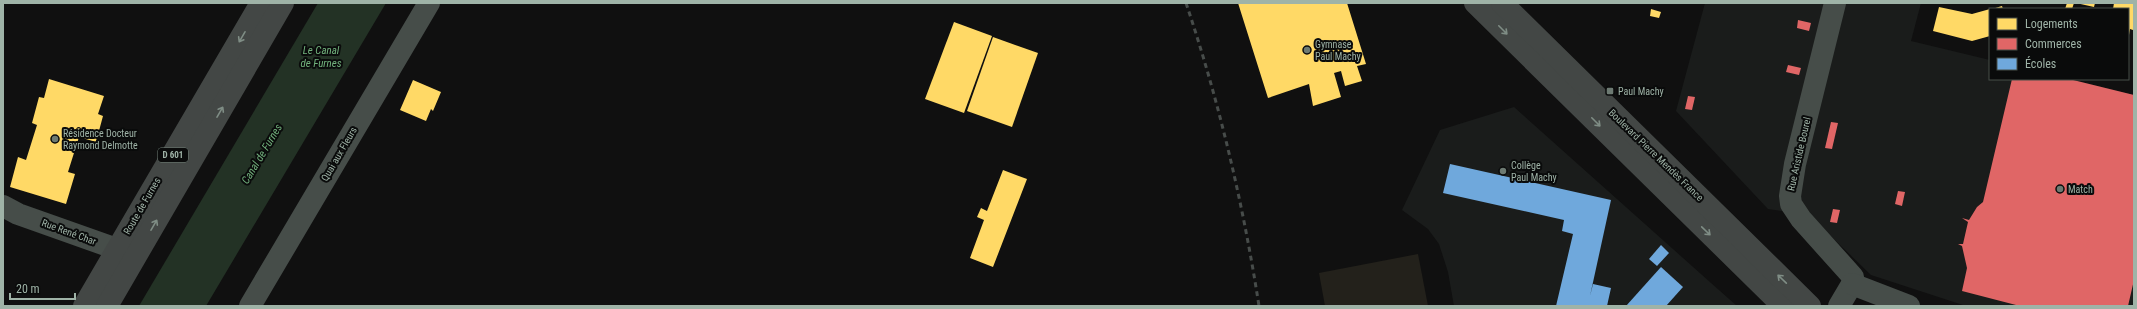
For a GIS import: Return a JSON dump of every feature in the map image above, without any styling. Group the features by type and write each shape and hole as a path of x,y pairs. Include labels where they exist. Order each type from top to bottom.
{"main road":[{"name":"Route de Furnes","path":"107,306 126,254 261,3"},
{"name":"Route de Furnes","path":"84,306 126,254 283,3"},
{"name":"Boulevard Pierre Mendès France","path":"1475,3 1783,306"},
{"name":"Boulevard Pierre Mendès France","path":"1502,3 1810,306"}],"street":[{"name":"Quai aux Fleurs","path":"250,306 428,3"},
{"name":"Rue Aristide Bourel","path":"1835,3 1795,164 1790,196 1791,204 1801,219 1852,275 1852,284"},
{"name":"Rue René Char","path":"3,206 18,214 126,254"},
{"path":"1839,306 1852,284 1909,306"}],"shaded area":[{"path":"1705,3 1921,3 1911,41 1989,60 1989,80 2073,80 2134,95 2134,306 1966,306 1871,275 1809,215 1768,209 1676,111"},
{"name":"Collège Paul Machy","path":"1514,107 1737,306 1454,306 1448,272 1439,244 1428,229 1402,210 1440,130"},
{"path":"1418,254 1428,306 1325,306 1319,273"}],"water":[{"name":"Le Canal de Furnes","path":"318,3 386,3 206,306 139,306"}],"building: Logements":[{"name":"Gymnase Paul Machy","path":"1238,3 1347,3 1366,64 1357,66 1362,81 1345,86 1341,71 1334,73 1341,97 1313,106 1309,84 1268,98"},
{"path":"2067,3 2074,3 2072,8 2065,8"},
{"path":"2076,3 2095,3 2094,7"},
{"path":"2114,3 2134,3 2134,28 2133,30 2130,29 2129,35 2129,8 2113,8"},
{"path":"1939,7 1972,14 1989,9 1989,36 1972,41 1933,31"},
{"path":"1651,9 1661,12 1659,18 1650,16"},
{"path":"954,22 992,36 964,113 925,99"},
{"path":"993,37 1038,53 1012,127 967,111"},
{"name":"Résidence Docteur Raymond Delmotte","path":"49,79 104,96 98,114 103,116 96,142 79,137 68,172 75,174 66,204 10,187 18,157 26,160 37,125 32,123 39,97 44,98"},
{"path":"413,80 441,92 433,111 431,109 426,121 400,110"},
{"path":"1003,170 1027,179 993,267 970,258 984,220 977,217 981,208 987,211"}],"building: Commerces":[{"path":"1798,20 1811,23 1809,31 1797,28"},
{"path":"1788,65 1801,68 1799,75 1786,72"},
{"name":"Match","path":"2012,80 2073,80 2134,95 2134,280 2128,306 2016,305 1962,291 1967,268 1962,246 1958,244 1963,244 1968,222 1962,218 1969,220 1977,207 1983,202"},
{"path":"1688,96 1695,97 1692,110 1685,109"},
{"path":"1831,122 1838,123 1832,149 1825,148"},
{"path":"1898,191 1905,192 1902,206 1895,204"},
{"path":"1833,209 1840,210 1837,223 1830,222"}],"building: Écoles":[{"path":"1450,164 1611,200 1590,296 1593,284 1611,288 1607,306 1556,306 1573,234 1562,231 1564,220 1443,193"},
{"path":"1661,245 1669,253 1657,266 1649,259"},
{"path":"1661,267 1683,287 1666,306 1626,306"}],"railway":[{"path":"1186,3 1209,77 1229,153 1253,267 1259,306"}],"place":[{"name":"Gymnase Paul Machy","path":"1307,50"},
{"name":"Paul Machy","path":"1610,91"},
{"name":"Résidence Docteur Raymond Delmotte","path":"55,139"},
{"name":"Collège Paul Machy","path":"1503,171"},
{"name":"Match","path":"2060,189"}],"water label":[{"name":"Canal de Furnes","path":"262,154"}]}
